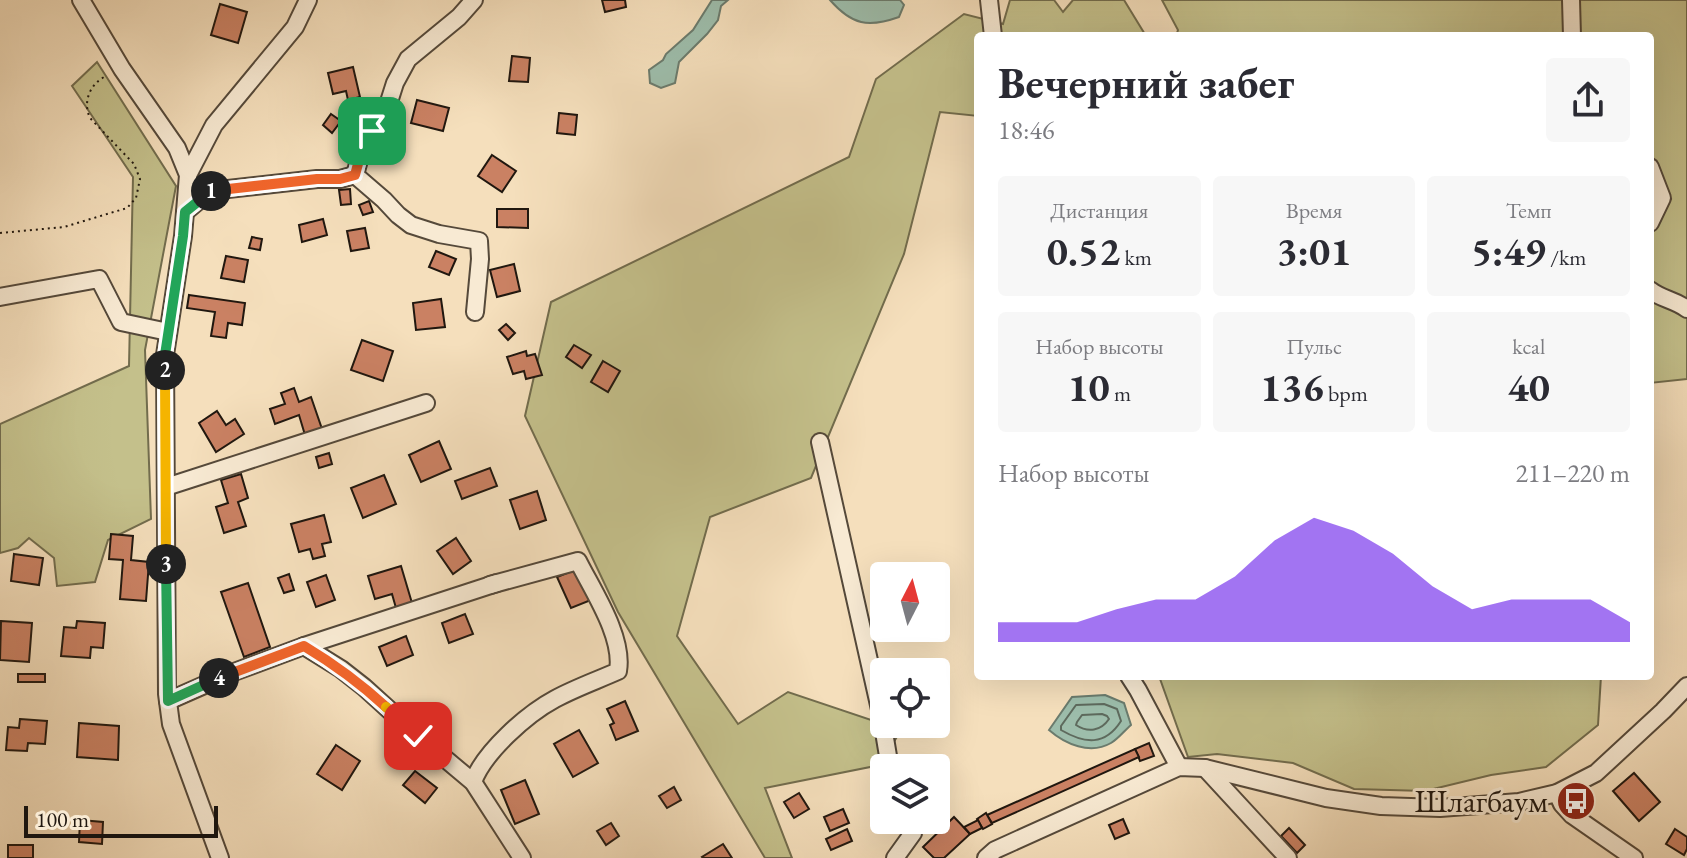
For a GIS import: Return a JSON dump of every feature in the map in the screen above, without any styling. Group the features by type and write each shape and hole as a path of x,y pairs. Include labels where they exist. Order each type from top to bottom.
{"street":[{"path":"81,0 122,69 177,148 188,175 210,191"},
{"path":"220,858 171,724 168,701 165,355 183,236 188,175 214,125 295,27 308,0"},
{"path":"355,175 362,149 388,105 408,59 459,17 474,0"},
{"path":"989,0 993,32"},
{"path":"1571,0 1572,32"},
{"path":"185,212 210,191 355,175"},
{"path":"355,175 411,225 479,241 475,312"},
{"path":"1654,177 1662,198 1654,215"},
{"path":"0,297 99,279 121,322 168,332"},
{"path":"1654,293 1678,302 1687,309"},
{"path":"166,487 426,403"},
{"path":"820,442 888,754"},
{"path":"168,701 304,646 493,584 578,561 612,629 620,660 618,671 555,699 529,717 478,768 473,782"},
{"path":"304,646 364,687 473,782 522,858"},
{"path":"1131,680 1179,767"},
{"path":"986,858 995,850 1179,767 1205,768 1326,798 1381,806 1440,808 1519,802 1557,793 1596,773 1687,686"},
{"path":"1205,768 1288,858"},
{"path":"1557,793 1572,815 1634,858"},
{"path":"895,858 912,834"}],"path":[{"path":"0,233 64,227 127,208 136,198 140,179 134,164 86,110 95,81 122,69"}],"shaded area":[{"path":"1010,0 1054,0 1063,12 1073,0 1124,0 1144,32 974,32 974,116 940,112 904,254 811,478 710,517 677,636 738,724 788,692 870,720 870,738 896,738 887,754 870,754 870,767 765,788 792,858 765,858 618,612 525,416 551,302 849,157 876,79 964,14 1003,24"},
{"path":"1162,0 1687,0 1687,379 1654,383 1654,32 1178,30"},
{"path":"97,62 176,186 145,350 151,519 108,540 95,582 57,586 54,558 29,538 18,548 0,553 0,424 129,366 133,177 72,86"},
{"path":"1160,680 1601,680 1598,725 1546,767 1491,775 1425,791 1354,789 1293,763 1217,754 1188,757"}],"water":[{"path":"712,0 728,0 721,6 718,20 707,34 679,62 675,83 661,88 650,83 649,70 693,30"},
{"path":"830,0 900,0 904,5 899,17 869,23 846,15"},
{"path":"1105,695 1124,703 1131,725 1111,743 1086,748 1062,740 1049,730 1072,697"}],"building":[{"path":"602,0 625,0 626,7 605,12"},
{"path":"220,4 247,12 238,43 211,35"},
{"path":"512,56 530,58 528,82 509,81"},
{"path":"353,67 360,97 348,100 346,91 333,94 328,73"},
{"path":"417,100 449,108 443,131 411,123"},
{"path":"559,113 577,115 575,135 557,133"},
{"path":"331,114 341,121 332,133 323,125"},
{"path":"492,155 516,171 502,192 478,176"},
{"path":"350,189 351,204 341,205 339,190"},
{"path":"369,201 373,212 363,215 359,205"},
{"path":"497,209 528,209 528,228 497,227"},
{"path":"323,219 327,235 302,242 299,225"},
{"path":"365,228 369,248 351,251 347,231"},
{"path":"252,237 262,239 260,250 249,248"},
{"path":"436,251 456,259 449,275 429,267"},
{"path":"226,256 248,260 244,282 221,278"},
{"path":"514,264 520,291 497,297 490,270"},
{"path":"189,295 245,303 242,325 228,323 226,338 211,336 215,312 187,308"},
{"path":"441,299 445,327 416,330 413,303"},
{"path":"506,324 515,333 508,340 499,330"},
{"path":"362,340 393,351 383,381 351,370"},
{"path":"574,345 591,355 582,368 566,357"},
{"path":"526,351 527,356 535,354 542,375 526,379 524,371 513,374 507,357"},
{"path":"603,361 620,371 608,392 591,382"},
{"path":"294,388 299,402 311,397 322,429 305,435 299,415 275,424 270,409 285,404 281,393"},
{"path":"217,411 226,425 235,419 244,434 216,452 199,423"},
{"path":"439,441 451,469 421,482 409,455"},
{"path":"329,453 332,464 319,468 316,457"},
{"path":"490,468 497,486 462,499 455,481"},
{"path":"241,474 248,498 238,502 246,526 224,533 216,507 228,503 221,480"},
{"path":"384,475 396,504 363,518 351,488"},
{"path":"537,491 546,520 520,529 510,500"},
{"path":"324,515 331,542 322,544 325,556 313,559 310,549 299,552 291,524"},
{"path":"111,534 133,536 131,560 149,562 146,601 120,599 123,560 109,559"},
{"path":"456,538 471,561 453,574 437,551"},
{"path":"14,554 43,558 39,585 11,581"},
{"path":"401,566 412,603 396,608 392,594 375,599 368,576"},
{"path":"577,569 591,600 571,608 557,577"},
{"path":"289,574 294,590 284,593 278,578"},
{"path":"326,575 335,600 316,607 307,582"},
{"path":"248,583 270,647 244,657 221,592"},
{"path":"465,614 473,634 449,643 442,623"},
{"path":"1,621 32,623 29,662 0,660"},
{"path":"77,621 105,623 103,648 91,647 90,658 61,656 64,627 76,628"},
{"path":"406,636 413,655 387,666 379,647"},
{"path":"18,674 45,674 45,682 18,682"},
{"path":"625,701 638,731 616,740 610,725 614,723 607,709"},
{"path":"20,719 47,721 45,744 28,743 27,751 6,750 8,727 19,728"},
{"path":"79,723 119,726 118,760 77,757"},
{"path":"579,730 598,763 573,777 554,744"},
{"path":"1149,743 1154,756 1140,761 1135,749"},
{"path":"336,745 360,761 342,790 317,774"},
{"path":"1135,749 1139,757 992,823 987,815"},
{"path":"415,771 437,788 425,803 403,785"},
{"path":"1634,773 1660,802 1639,821 1613,791"},
{"path":"525,780 539,814 515,824 501,790"},
{"path":"674,787 681,800 667,808 659,796"},
{"path":"799,793 809,809 794,818 784,802"},
{"path":"843,809 849,823 830,831 824,817"},
{"path":"986,813 992,824 983,829 977,819"},
{"path":"954,817 970,834 944,858 934,858 923,847 936,834 950,834 950,821"},
{"path":"1123,819 1129,833 1115,839 1109,825"},
{"path":"80,820 103,822 102,844 79,842"},
{"path":"978,820 982,828 970,834 964,827"},
{"path":"611,823 619,836 606,845 597,831"},
{"path":"1289,828 1305,845 1297,853 1281,836"},
{"path":"847,829 852,841 831,850 826,839"},
{"path":"1675,829 1687,837 1684,855 1666,844"},
{"path":"723,844 732,858 702,857"},
{"path":"8,845 33,845 33,858 8,858"}],"place":[{"name":"Шлагбаум","path":"1576,801"}],"route":[{"path":"372,131 362,149 355,175 210,191 185,212 165,355 167,694 168,701 304,646 364,687 418,736"}]}
